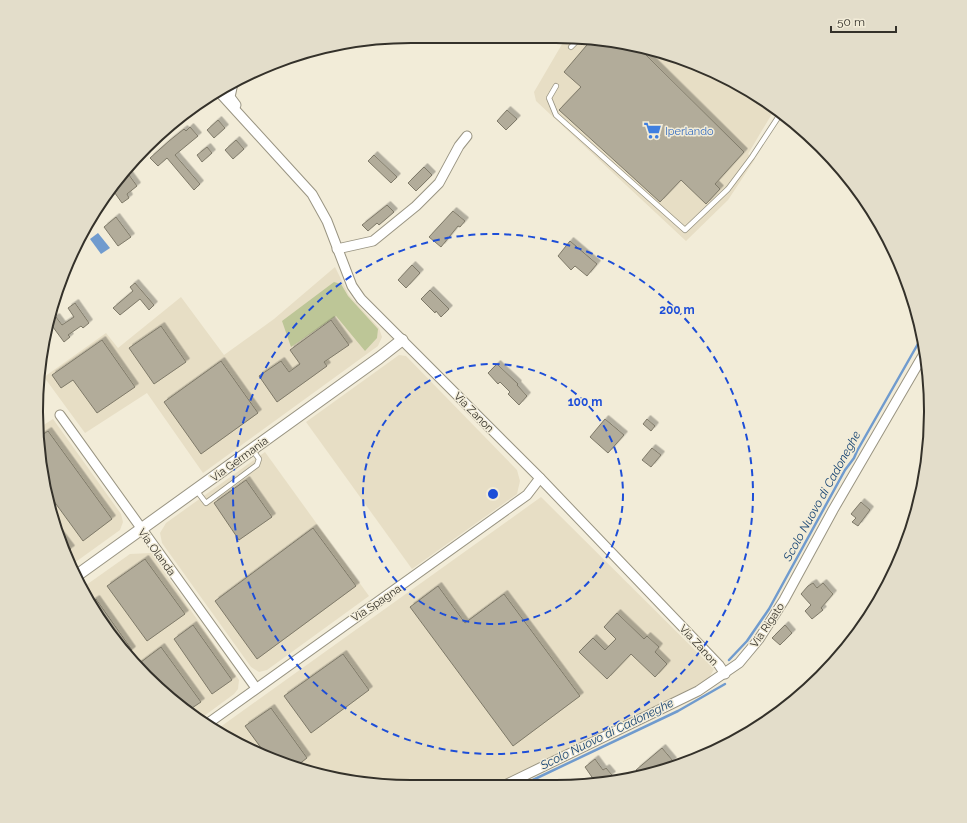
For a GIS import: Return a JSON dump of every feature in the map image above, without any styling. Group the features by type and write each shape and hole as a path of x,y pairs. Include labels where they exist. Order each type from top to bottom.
{"street":[{"name":"Via Zanon","path":"232,90 230,97 254,131"},
{"name":"Via Zanon","path":"222,95 312,194 327,220 352,286 361,299 540,478 719,665 725,674"},
{"path":"337,249 373,241 416,206 438,183 459,146 467,136"},
{"name":"Via Germania","path":"80,573 142,530 402,340"},
{"name":"Via Rigato","path":"515,780 698,690 725,674 739,663 780,607 845,490 920,360"},
{"name":"Via Olanda","path":"60,415 256,688"},
{"name":"Via Spagna","path":"211,721 527,495 540,478"}],"lane":[{"path":"571,47 574,44"},
{"path":"556,86 549,98 556,115 685,230 728,189 752,157 777,117"},
{"path":"196,490 206,503 257,465 259,459 252,449"}],"shaded area":[{"name":"Iperlando","path":"563,43 604,46 651,56 697,71 740,92 772,113 748,154 755,159 728,200 686,241 536,101 534,92"},
{"path":"335,267 349,295 379,328 382,337 378,346 203,473 147,393 85,433 45,378 45,376 106,333 118,348 181,297 224,355 274,319"},
{"path":"399,355 406,356 517,470 520,481 517,494 412,569 306,422"},
{"path":"53,419 121,514 123,522 120,530 75,562 63,530 50,483 46,460 44,425"},
{"path":"265,452 369,596 267,670 259,672 251,667 162,543 160,533 166,523"},
{"path":"541,497 714,669 708,680 506,780 387,779 340,773 270,752 220,727"},
{"path":"151,553 239,680 238,689 234,694 204,716 169,689 134,654 105,616 86,585 130,554"}],"green space":[{"path":"334,282 341,284 348,296 378,329 377,338 365,351 336,316 291,347 282,321"}],"water":[{"path":"98,233 110,248 101,254 90,239"}],"building":[{"name":"Iperlando","path":"587,45 604,46 646,55 744,152 715,184 720,189 706,204 681,180 660,202 559,110 581,87 564,72"},
{"path":"507,110 517,119 506,130 497,121"},
{"path":"218,120 225,128 214,138 207,130"},
{"path":"190,127 198,136 175,155 200,184 194,190 167,158 158,166 150,158 184,129 186,131"},
{"path":"236,140 244,149 233,159 225,150"},
{"path":"207,147 212,153 202,162 197,155"},
{"path":"374,155 397,177 391,183 368,161"},
{"path":"424,167 432,175 416,191 408,183"},
{"path":"129,175 137,186 127,194 129,198 122,203 115,193"},
{"path":"387,205 394,212 379,225 377,223 368,231 362,225"},
{"path":"453,211 465,221 460,227 458,226 441,247 429,237"},
{"path":"116,217 131,237 118,246 104,227"},
{"path":"570,241 597,264 587,276 575,266 571,270 558,256"},
{"path":"412,265 420,273 406,288 398,280"},
{"path":"135,283 154,305 149,310 140,299 120,315 113,308 133,291 130,287"},
{"path":"430,290 449,309 441,317 421,299"},
{"path":"75,303 89,323 83,328 81,326 68,335 70,337 64,342 53,327 56,317 62,325 74,317 68,308"},
{"path":"331,320 349,345 324,362 327,366 277,402 259,376 281,361 289,372 300,364 290,350"},
{"path":"161,326 186,362 154,384 129,348"},
{"path":"102,340 135,387 97,413 73,380 61,388 52,375"},
{"path":"221,361 258,413 201,454 164,402"},
{"path":"497,364 518,384 517,385 527,396 519,405 508,394 510,392 500,382 498,384 488,373"},
{"path":"605,419 624,435 608,453 590,437"},
{"path":"647,419 655,426 651,431 643,424"},
{"path":"48,431 112,519 83,541 55,502 46,460 44,434"},
{"path":"652,448 661,455 651,467 642,460"},
{"path":"246,480 272,517 239,540 214,503"},
{"path":"861,502 870,510 858,526 852,522 856,518 851,514"},
{"path":"313,528 356,586 257,659 215,601"},
{"path":"145,559 185,614 147,641 107,586"},
{"path":"813,583 817,588 823,583 833,594 821,608 823,610 812,619 805,611 811,605 801,594"},
{"path":"438,586 465,623 504,594 580,696 513,746 410,607"},
{"path":"96,599 131,651 119,636 95,600"},
{"path":"617,613 644,639 647,636 659,647 655,652 667,664 655,677 631,654 607,679 579,652 593,638 605,650 616,639 604,627"},
{"path":"193,625 232,680 212,694 174,639"},
{"path":"785,625 792,633 780,645 772,638"},
{"path":"161,647 201,702 192,708 169,689 141,662"},
{"path":"343,654 369,690 311,733 284,696"},
{"path":"271,708 307,758 301,762 261,748 245,726"},
{"path":"662,748 673,760 651,767 636,770"},
{"path":"595,759 603,770 606,768 612,775 593,778 585,767"}],"waterway":[{"name":"Scolo Nuovo di Cadoneghe","path":"729,660 747,641 769,609 845,470 854,458 918,344"},
{"name":"Scolo Nuovo di Cadoneghe","path":"533,780 678,711 725,684"}],"place":[{"name":"Iperlando","path":"652,131"}]}
